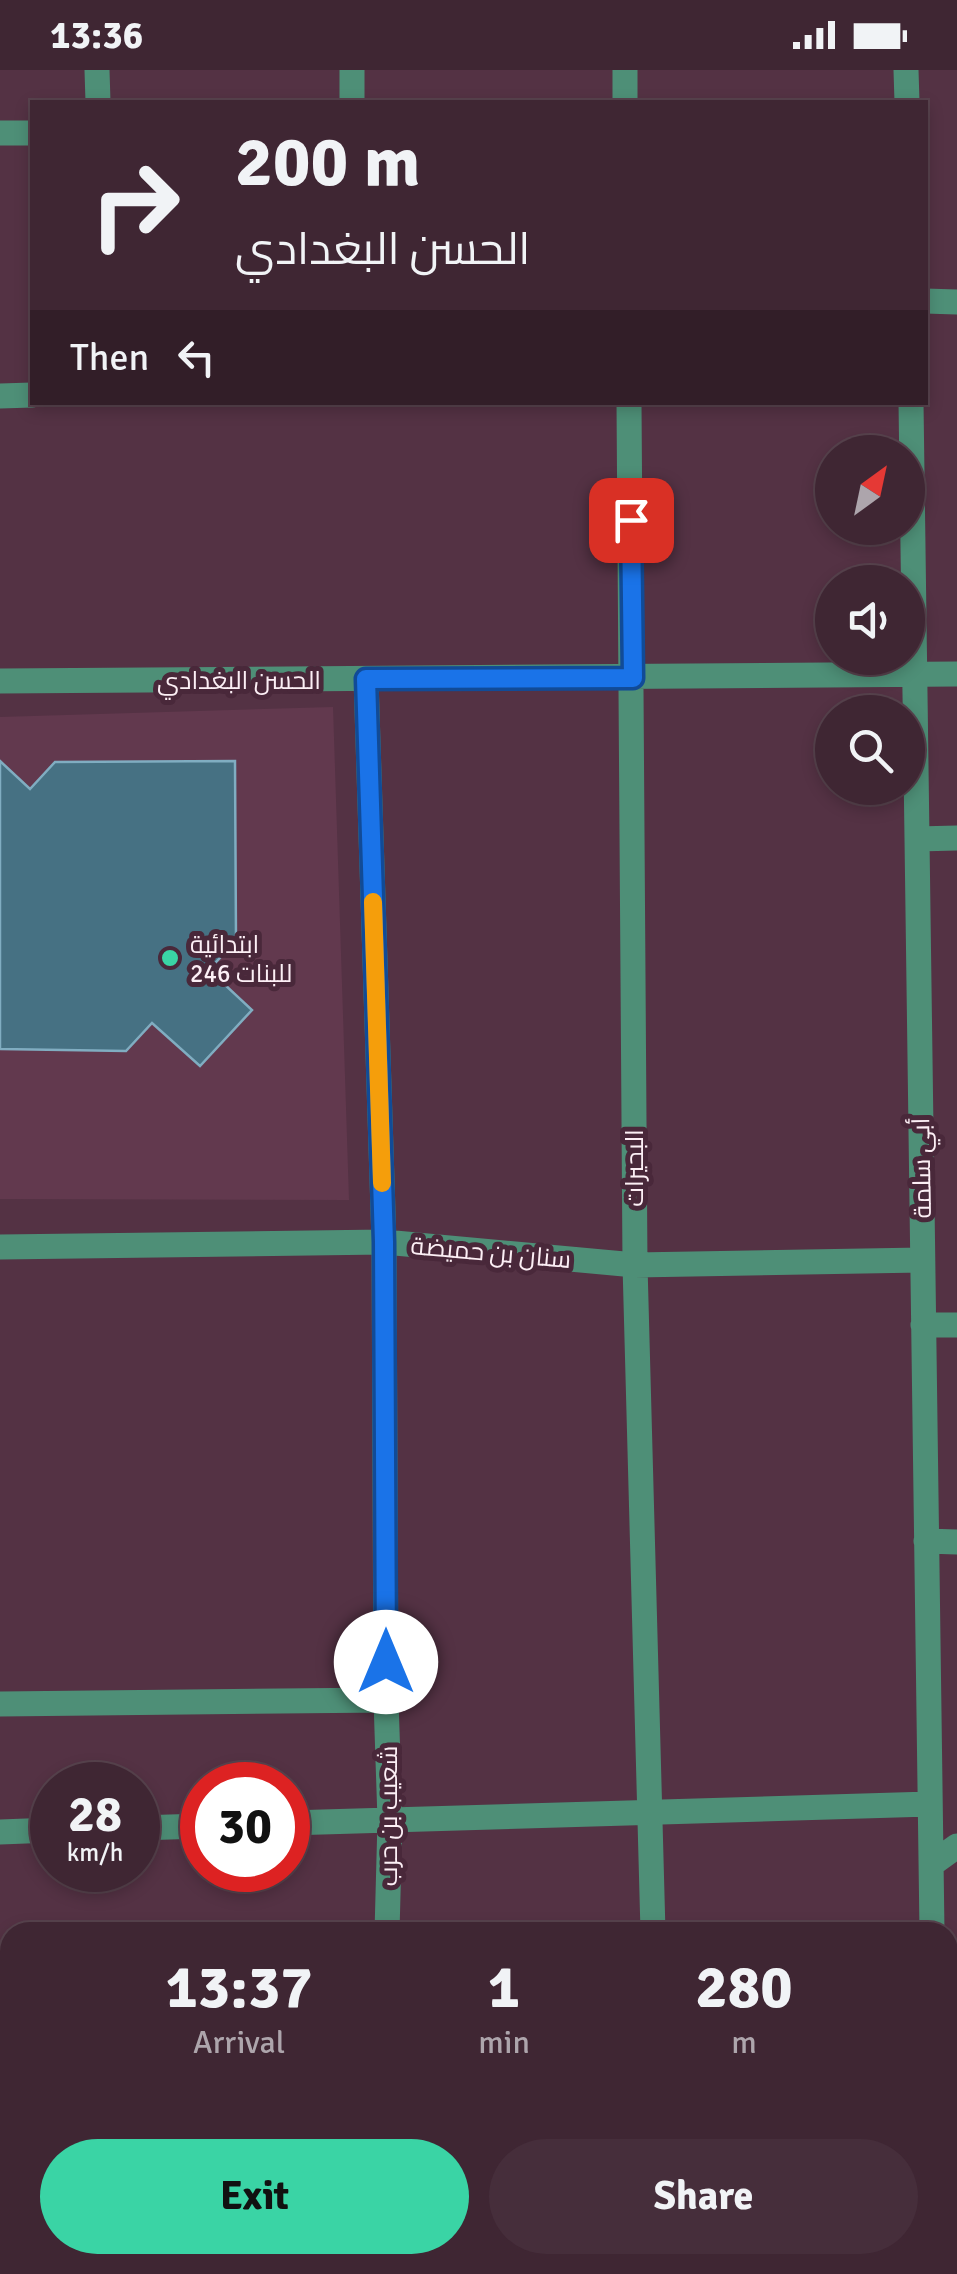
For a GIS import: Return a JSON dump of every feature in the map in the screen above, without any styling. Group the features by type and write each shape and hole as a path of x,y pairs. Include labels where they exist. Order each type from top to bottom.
{"street":[{"path":"97,70 98,100"},
{"path":"352,70 352,100"},
{"path":"624,70 625,100"},
{"path":"906,70 907,100"},
{"path":"0,133 30,133"},
{"path":"928,301 957,302"},
{"path":"0,396 30,396"},
{"name":"البحيرات","path":"629,405 635,1265 653,1922"},
{"name":"أبي سلمة","path":"911,405 930,1804 944,1864 934,1922"},
{"name":"الحسن البغدادي","path":"0,681 957,674"},
{"name":"شعيب بن حرب","path":"366,679 384,1242 390,1820 387,1922"},
{"path":"917,839 957,838"},
{"name":"سنان بن حميضة","path":"0,1247 384,1242 635,1265 922,1260"},
{"path":"923,1325 957,1325"},
{"path":"926,1541 957,1542"},
{"path":"0,1704 386,1700"},
{"path":"310,1822 930,1804"},
{"path":"0,1832 30,1831"},
{"path":"944,1864 957,1846"}],"shaded area":[{"name":"ابتدائية 246 للبنات","path":"333,707 349,1200 0,1199 0,717"}],"building":[{"path":"0,761 30,789 55,762 235,761 236,940 209,970 252,1010 200,1066 152,1023 126,1051 0,1049"}],"slow traffic":[{"path":"373,902 382,1183"}],"place":[{"name":"ابتدائية 246 للبنات","path":"170,958"}],"route":[{"path":"386,1662 384,1242 366,679 633,678 631,520"}]}
